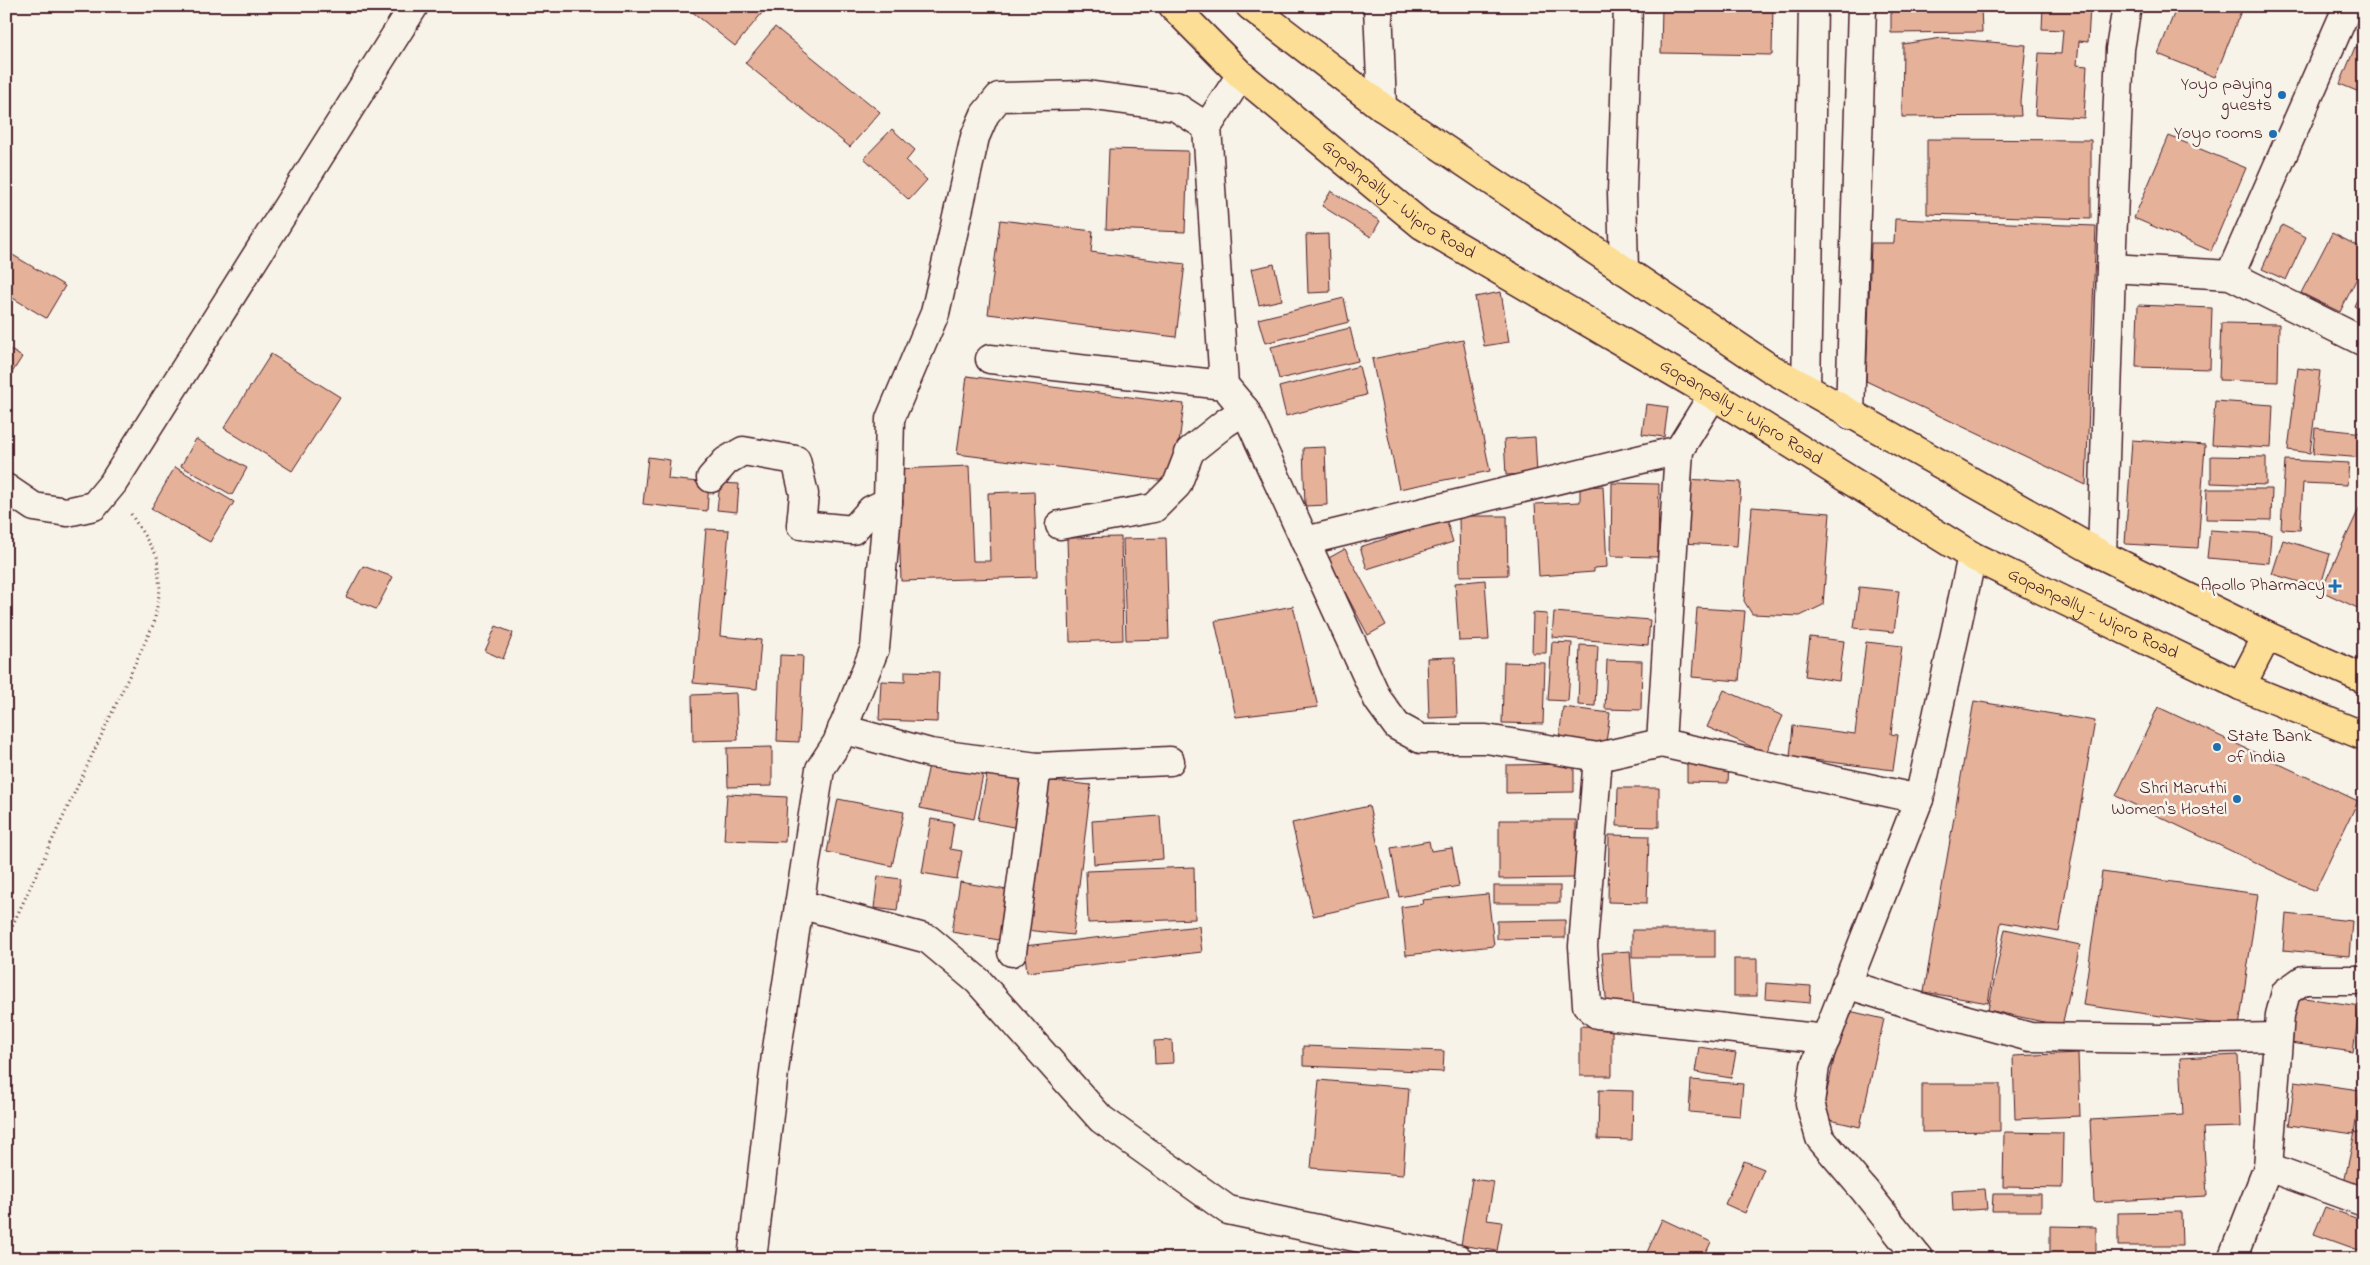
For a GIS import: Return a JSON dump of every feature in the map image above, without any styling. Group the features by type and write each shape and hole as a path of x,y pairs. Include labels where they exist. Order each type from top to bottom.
{"main road":[{"name":"Gopanpally - Wipro Road","path":"1173,6 1241,75 1422,225 1713,395 1972,556 2240,686 2364,736"},
{"path":"1250,6 1382,108 1770,368 1850,415 2102,555 2267,636 2364,679"},
{"path":"2240,686 2267,636"}],"street":[{"path":"6,488 34,507 67,512 94,506 112,483 414,6"},
{"path":"1378,6 1382,108"},
{"path":"1624,270 1622,192 1628,6"},
{"path":"1806,389 1813,6"},
{"path":"1850,415 1862,6"},
{"path":"2102,555 2110,268 2120,50 2127,6"},
{"path":"2230,274 2348,6"},
{"path":"1241,75 1207,127 1224,385 1245,410 1378,700 1397,726 1421,739 1486,739 1598,758 1661,742 1919,799"},
{"path":"752,1259 776,1055 820,770 837,743 875,648 888,502 890,418 935,313 975,137 985,114 1000,96 1088,95 1176,107 1207,127"},
{"path":"2110,268 2230,274 2364,342"},
{"path":"990,358 1224,385"},
{"path":"1661,742 1679,450 1713,395"},
{"path":"1060,525 1154,508 1177,485 1190,450 1245,410"},
{"path":"1305,541 1679,450"},
{"path":"712,478 726,461 743,451 796,460 804,494 800,525 853,530 870,510 888,502"},
{"path":"1919,1259 1820,1138 1810,1103 1816,1066 1846,984 1919,799 1972,556"},
{"path":"842,729 930,753 1038,767 1170,761"},
{"path":"1598,758 1583,946 1587,1005 1598,1014 1826,1039"},
{"path":"1012,952 1038,767"},
{"path":"799,904 928,939 978,981 1101,1119 1228,1210 1458,1259"},
{"path":"2232,1259 2268,1167 2280,1015 2286,992 2303,980 2364,980"},
{"path":"1846,984 1920,1007 2030,1037 2163,1039 2278,1037"},
{"path":"2268,1167 2364,1202"}],"path":[{"path":"6,939 154,623 160,590 157,556 112,483"}],"building":[{"path":"685,6 754,6 762,13 735,46"},
{"path":"1662,6 1773,6 1772,55 1661,53"},
{"path":"1891,6 1981,6 1982,32 1891,33"},
{"path":"2043,6 2090,6 2088,42 2079,41 2077,65 2087,66 2084,118 2035,115 2039,53 2061,54 2063,30 2042,29"},
{"path":"2177,6 2243,6 2215,77 2158,54"},
{"path":"775,27 880,112 850,147 745,63"},
{"path":"1942,38 2026,45 2020,101 2021,116 1902,117 1903,44"},
{"path":"2355,47 2364,50 2364,94 2340,84"},
{"path":"892,129 915,150 906,161 927,180 909,200 864,158"},
{"path":"2169,136 2246,168 2211,251 2134,218"},
{"path":"1927,139 2091,140 2091,219 1927,214"},
{"path":"1109,149 1188,151 1185,232 1106,229"},
{"path":"1331,191 1380,221 1371,237 1322,206"},
{"path":"1895,219 2096,226 2086,485 1866,381 1871,243 1894,243"},
{"path":"1000,220 1093,231 1091,252 1185,264 1176,337 988,314"},
{"path":"2282,225 2306,237 2286,280 2262,269"},
{"path":"2332,233 2364,249 2364,264 2340,312 2301,293"},
{"path":"1328,234 1330,292 1308,293 1306,235"},
{"path":"6,251 65,286 46,318 6,294"},
{"path":"1274,264 1282,300 1259,305 1251,269"},
{"path":"2364,286 2364,311 2354,306"},
{"path":"1501,292 1509,342 1484,346 1475,297"},
{"path":"1344,298 1349,322 1265,343 1258,319"},
{"path":"2138,305 2212,308 2210,369 2136,367"},
{"path":"2221,323 2279,324 2278,382 2219,380"},
{"path":"1350,328 1358,361 1279,379 1271,347"},
{"path":"1463,340 1490,471 1399,489 1372,359"},
{"path":"6,347 22,357 6,382"},
{"path":"271,354 340,397 292,471 224,428"},
{"path":"1359,366 1366,395 1286,416 1279,387"},
{"path":"2298,368 2320,371 2310,453 2288,450"},
{"path":"967,376 1184,404 1174,482 957,454"},
{"path":"2215,401 2273,405 2271,448 2212,445"},
{"path":"1646,404 1668,407 1664,437 1642,434"},
{"path":"2315,428 2364,433 2364,458 2313,454"},
{"path":"1535,437 1537,474 1506,475 1504,439"},
{"path":"196,439 247,468 232,495 181,466"},
{"path":"2132,440 2205,445 2198,548 2125,544"},
{"path":"1325,447 1327,505 1305,506 1303,448"},
{"path":"2211,456 2266,457 2266,485 2211,483"},
{"path":"648,457 670,460 668,479 709,483 707,511 643,504"},
{"path":"2285,460 2349,463 2347,485 2303,483 2300,530 2281,529"},
{"path":"969,466 973,561 990,561 988,493 1034,491 1037,577 901,581 897,469"},
{"path":"175,467 234,502 210,542 151,509"},
{"path":"1684,479 1741,482 1737,546 1681,543"},
{"path":"720,483 739,484 737,512 717,510"},
{"path":"1612,483 1659,484 1658,557 1611,556"},
{"path":"1603,486 1607,567 1594,568 1594,572 1539,576 1535,504 1580,502 1580,487"},
{"path":"2207,489 2272,489 2271,520 2206,519"},
{"path":"2364,498 2364,611 2321,591"},
{"path":"1752,507 1830,513 1823,605 1800,616 1752,614 1744,601"},
{"path":"1459,516 1507,516 1508,575 1460,576"},
{"path":"1446,519 1453,542 1367,569 1360,547"},
{"path":"706,529 729,530 720,636 761,640 757,689 693,683"},
{"path":"2210,530 2271,534 2269,563 2207,558"},
{"path":"1121,537 1123,640 1070,642 1067,538"},
{"path":"1166,538 1169,639 1126,640 1123,539"},
{"path":"2283,540 2330,554 2320,588 2272,574"},
{"path":"1345,549 1386,625 1368,635 1327,559"},
{"path":"363,566 393,577 376,609 346,597"},
{"path":"1485,580 1489,640 1459,641 1455,583"},
{"path":"1859,587 1899,591 1894,632 1854,628"},
{"path":"1293,606 1318,707 1236,717 1215,621"},
{"path":"1697,608 1745,611 1739,681 1692,677"},
{"path":"1554,612 1650,620 1648,645 1552,637"},
{"path":"1533,613 1547,614 1546,653 1532,653"},
{"path":"496,626 513,633 503,659 485,651"},
{"path":"1810,637 1844,641 1839,681 1805,676"},
{"path":"1552,642 1572,643 1568,701 1548,700"},
{"path":"1866,642 1902,646 1891,734 1898,735 1893,770 1790,757 1793,726 1855,734"},
{"path":"1580,645 1598,646 1595,706 1578,705"},
{"path":"780,655 803,656 799,742 777,741"},
{"path":"1455,657 1457,717 1429,718 1427,658"},
{"path":"1607,660 1642,661 1641,710 1605,709"},
{"path":"1504,662 1545,663 1543,724 1502,723"},
{"path":"905,671 939,672 937,722 879,720 881,681 905,682"},
{"path":"1724,690 1783,716 1766,753 1707,727"},
{"path":"736,693 738,740 693,741 692,695"},
{"path":"1974,701 2095,721 2059,932 2001,922 1988,1003 1924,992"},
{"path":"1563,707 1610,713 1606,743 1559,738"},
{"name":"Shri Maruthi Women's Hostel","path":"2158,707 2358,801 2315,891 2116,796"},
{"path":"772,747 772,786 728,787 727,748"},
{"path":"930,760 984,770 974,819 920,808"},
{"path":"1687,761 1696,761 1695,766 1713,766 1729,762 1728,783 1687,782"},
{"path":"1574,764 1574,792 1506,793 1506,765"},
{"path":"988,770 1033,778 1023,829 978,820"},
{"path":"1043,780 1091,785 1073,935 1025,930"},
{"path":"1618,788 1659,788 1659,827 1617,826"},
{"path":"727,794 787,797 785,842 724,840"},
{"path":"838,799 904,812 892,866 827,852"},
{"path":"1369,806 1390,899 1313,916 1292,823"},
{"path":"1160,816 1163,859 1094,864 1092,821"},
{"path":"931,819 954,823 950,849 962,851 957,879 922,873"},
{"path":"1499,820 1576,820 1576,878 1499,879"},
{"path":"1609,835 1649,836 1647,903 1608,902"},
{"path":"1429,841 1431,851 1452,848 1459,886 1399,897 1391,848"},
{"path":"1194,867 1195,919 1088,923 1086,871"},
{"path":"2102,872 2258,894 2239,1027 2083,1005"},
{"path":"878,876 901,879 897,911 874,908"},
{"path":"960,882 1007,890 999,940 952,932"},
{"path":"1494,886 1560,886 1560,903 1494,903"},
{"path":"1488,894 1494,946 1406,955 1401,907 1423,904 1422,900"},
{"path":"2286,914 2352,921 2349,956 2283,950"},
{"path":"1565,920 1565,938 1497,939 1497,921"},
{"path":"1199,926 1202,952 1027,972 1024,946"},
{"path":"2005,929 2080,945 2062,1026 1988,1010"},
{"path":"1632,930 1715,930 1715,957 1632,957"},
{"path":"1630,951 1634,1006 1607,1008 1602,953"},
{"path":"1734,959 1757,959 1757,996 1734,996"},
{"path":"1766,983 1811,986 1810,1003 1765,999"},
{"path":"2297,997 2360,1006 2353,1052 2291,1043"},
{"path":"1845,1010 1884,1019 1860,1127 1821,1118"},
{"path":"1580,1026 1612,1027 1612,1076 1580,1076"},
{"path":"1172,1040 1173,1063 1155,1064 1154,1041"},
{"path":"1303,1046 1444,1051 1443,1072 1303,1066"},
{"path":"1699,1047 1736,1053 1731,1078 1695,1072"},
{"path":"2078,1053 2080,1116 2015,1119 2013,1056"},
{"path":"2238,1055 2241,1127 2203,1128 2207,1196 2094,1202 2090,1120 2183,1115 2180,1058"},
{"path":"1319,1080 1409,1088 1403,1175 1311,1168"},
{"path":"1691,1080 1743,1084 1740,1116 1689,1112"},
{"path":"2295,1081 2360,1090 2354,1134 2289,1125"},
{"path":"1922,1084 2000,1084 2000,1131 1922,1132"},
{"path":"1599,1090 1633,1091 1632,1140 1598,1139"},
{"path":"2004,1132 2063,1133 2062,1188 2003,1187"},
{"path":"2355,1132 2364,1134 2364,1187 2344,1183"},
{"path":"1744,1161 1764,1169 1745,1213 1725,1204"},
{"path":"1472,1179 1494,1182 1487,1220 1502,1222 1497,1251 1461,1245"},
{"path":"1985,1189 1987,1209 1953,1211 1952,1191"},
{"path":"1993,1194 2041,1194 2041,1211 1992,1211"},
{"path":"2325,1207 2364,1221 2364,1252 2314,1234"},
{"path":"2181,1212 2182,1246 2118,1246 2118,1213"},
{"path":"1662,1219 1711,1242 1703,1259 1644,1259"},
{"path":"2050,1226 2096,1227 2096,1259 2050,1259"},
{"path":"1310,1250 1331,1253 1330,1259 1309,1259"}],"place":[{"name":"Yoyo paying guests","path":"2282,95"},
{"name":"Yoyo rooms","path":"2273,134"},
{"name":"Apollo Pharmacy","path":"2335,586"},
{"name":"State Bank of India","path":"2217,747"},
{"name":"Shri Maruthi Women's Hostel","path":"2237,799"}]}
